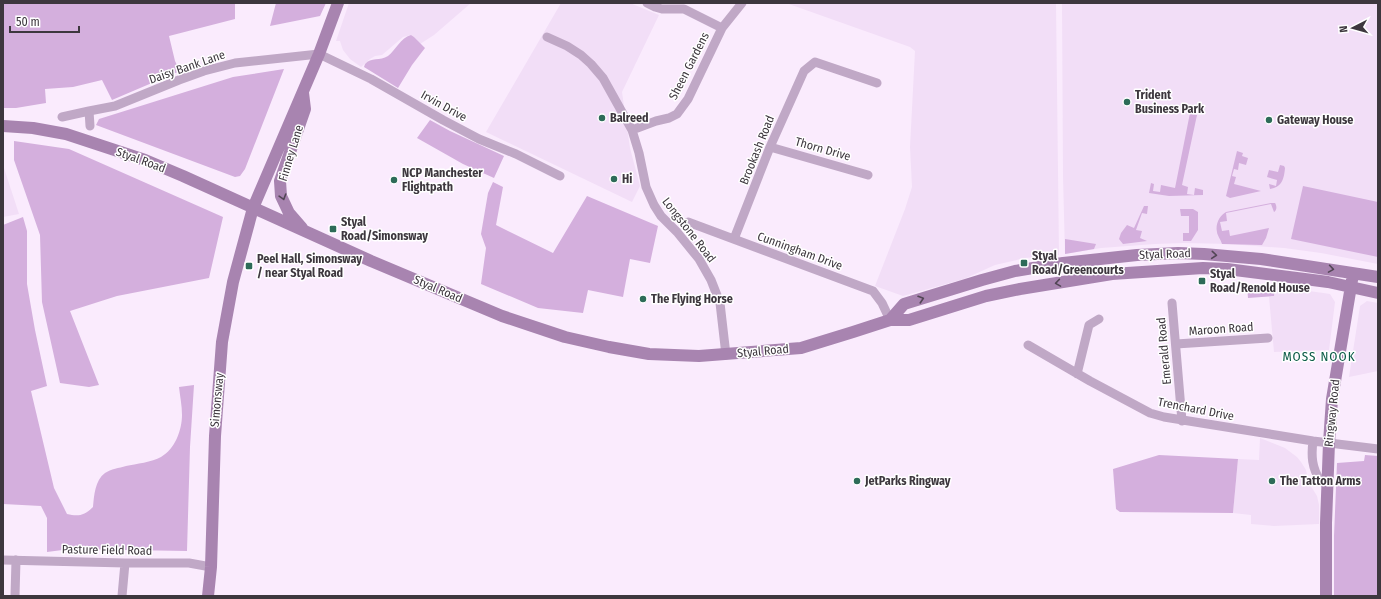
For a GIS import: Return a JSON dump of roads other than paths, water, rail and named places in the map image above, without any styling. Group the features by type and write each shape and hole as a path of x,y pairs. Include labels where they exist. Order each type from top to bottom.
{"main road":[{"name":"Finney Lane","path":"254,208 319,54 338,3"},
{"name":"Finney Lane","path":"302,92 305,109 280,181 281,196 290,213 304,230"},
{"name":"Styal Road","path":"3,126 57,132 145,160 371,261 502,316 564,337 649,354 699,356 726,355 802,348 890,320 909,320 979,298 1020,289 1112,274 1203,268 1227,269 1328,282 1378,293"},
{"name":"Simonsway","path":"208,596 211,567 214,436 222,342 233,282 254,208"},
{"name":"Styal Road","path":"890,320 904,304 957,287 1015,271 1100,258 1178,253 1260,258 1378,278"},
{"name":"Ringway Road","path":"1326,596 1326,523 1332,399 1350,288 1354,273"}],"street":[{"name":"Sheen Gardens","path":"647,3 662,9 684,9 722,28"},
{"name":"Sheen Gardens","path":"632,130 669,118 682,108 688,99 722,28 742,3"},
{"name":"Longstone Road","path":"547,37 567,46 581,55 603,78 632,130 639,153 646,187 654,205 661,216 677,232 699,259 711,280 720,304 726,355"},
{"name":"Daisy Bank Lane","path":"62,117 115,106 204,70 228,65 319,54"},
{"name":"Irvin Drive","path":"319,54 371,79 479,139 516,154 560,176"},
{"name":"Brookash Road","path":"734,239 770,147 804,71 815,62 877,83"},
{"path":"89,112 90,126"},
{"name":"Thorn Drive","path":"770,147 868,175"},
{"name":"Cunningham Drive","path":"688,222 873,291 890,320"},
{"name":"Emerald Road","path":"1172,303 1182,421"},
{"path":"1077,374 1088,325 1099,319"},
{"name":"Maroon Road","path":"1176,344 1268,338"},
{"name":"Trenchard Drive","path":"1028,345 1077,374 1150,413 1182,421 1313,441 1378,449"},
{"name":"Ringway Road","path":"1313,441 1311,453 1314,469 1320,480 1328,482"},
{"name":"Pasture Field Road","path":"3,560 188,563 211,567"},
{"path":"14,596 16,560"},
{"path":"122,596 125,563"}],"place":[{"name":"Trident Business Park","path":"1127,102"},
{"name":"Balreed","path":"602,118"},
{"name":"Gateway House","path":"1269,120"},
{"name":"Hi","path":"614,179"},
{"name":"NCP Manchester Flightpath","path":"394,180"},
{"name":"Styal Road/Simonsway","path":"333,229"},
{"name":"Styal Road/Greencourts","path":"1024,263"},
{"name":"Peel Hall, Simonsway / near Styal Road","path":"249,266"},
{"name":"Styal Road/Renold House","path":"1202,281"},
{"name":"The Flying Horse","path":"643,299"},
{"name":"JetParks Ringway","path":"857,481"},
{"name":"The Tatton Arms","path":"1272,481"}],"district":[{"name":"MOSS NOOK","path":"1319,356"}]}
